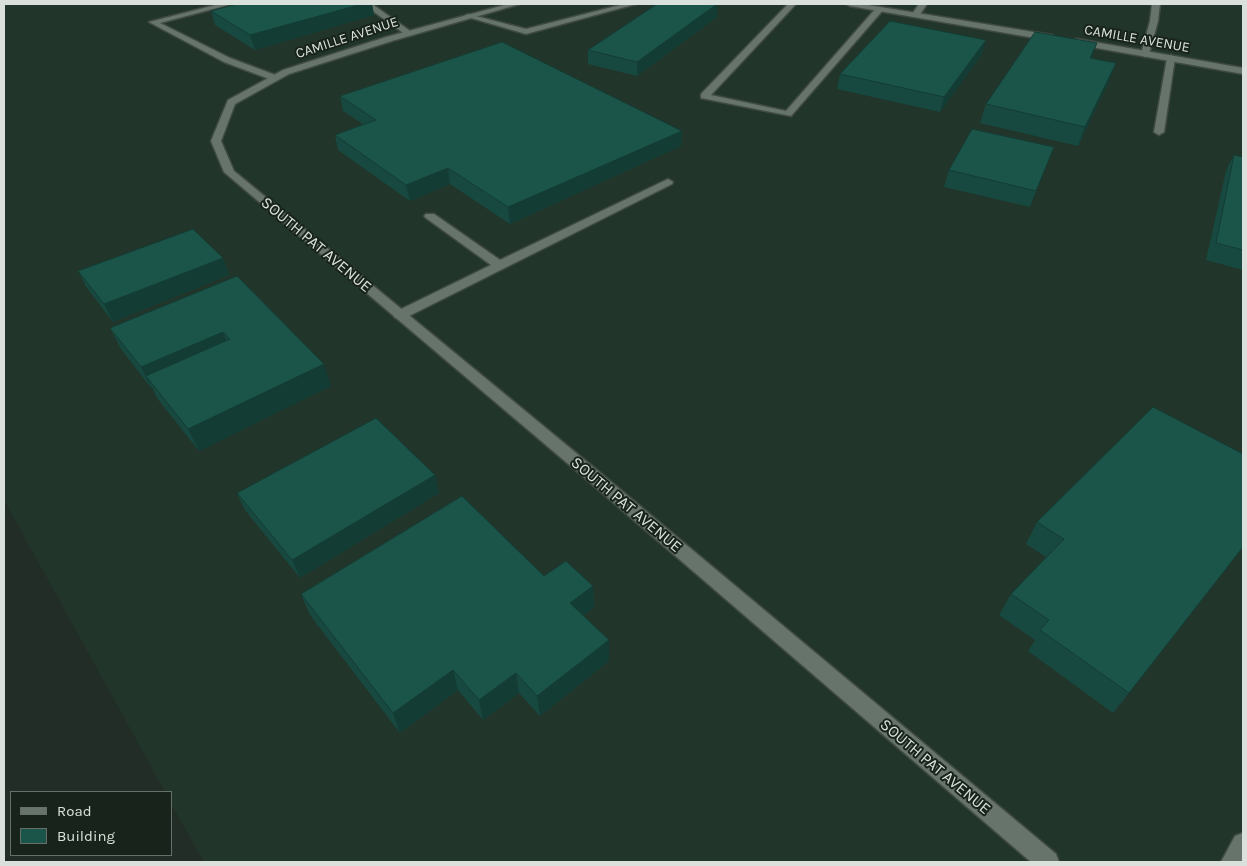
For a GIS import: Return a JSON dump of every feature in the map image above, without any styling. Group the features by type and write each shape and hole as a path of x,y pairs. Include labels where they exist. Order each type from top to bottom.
{"street":[{"path":"228,4 153,22 227,60 275,78"},
{"path":"367,4 409,33"},
{"name":"CAMILLE AVENUE","path":"216,140 231,102 286,72 409,33 516,4"},
{"path":"468,16 526,32 634,4"},
{"path":"792,4 704,96 788,114 880,8"},
{"name":"CAMILLE AVENUE","path":"850,4 1059,39"},
{"path":"916,14 923,4"},
{"path":"1145,54 1154,21 1156,4"},
{"name":"CAMILLE AVENUE","path":"1068,41 1243,71"},
{"path":"1159,132 1171,58"},
{"name":"SOUTH PAT AVENUE","path":"216,140 229,172 1048,862"},
{"path":"400,315 668,182"},
{"path":"430,216 499,265"},
{"path":"1232,862 1243,844"}],"shaded area":[{"path":"4,4 1243,4 1243,862 204,862 172,806 172,791 164,791 4,500"}],"building":[{"path":"237,4 362,4 250,35 211,11"},
{"path":"657,4 717,4 637,62 588,50"},
{"path":"890,21 986,40 944,97 840,74"},
{"path":"1035,32 1097,43 1090,58 1116,63 1085,127 986,104"},
{"path":"502,42 682,131 508,207 448,168 406,185 335,135 376,120 340,96"},
{"path":"972,129 1054,147 1036,191 949,170"},
{"path":"1234,155 1243,157 1243,250 1216,243"},
{"path":"193,229 223,258 104,304 78,271"},
{"path":"237,276 324,364 188,429 146,376 230,339 223,332 141,367 110,328"},
{"path":"1153,407 1243,454 1243,547 1129,693 1040,630 1049,620 1011,594 1064,539 1037,522"},
{"path":"376,418 435,475 292,560 237,493"},
{"path":"462,496 544,576 566,561 593,586 570,603 609,640 537,696 516,673 479,700 453,670 393,713 301,594"}]}
